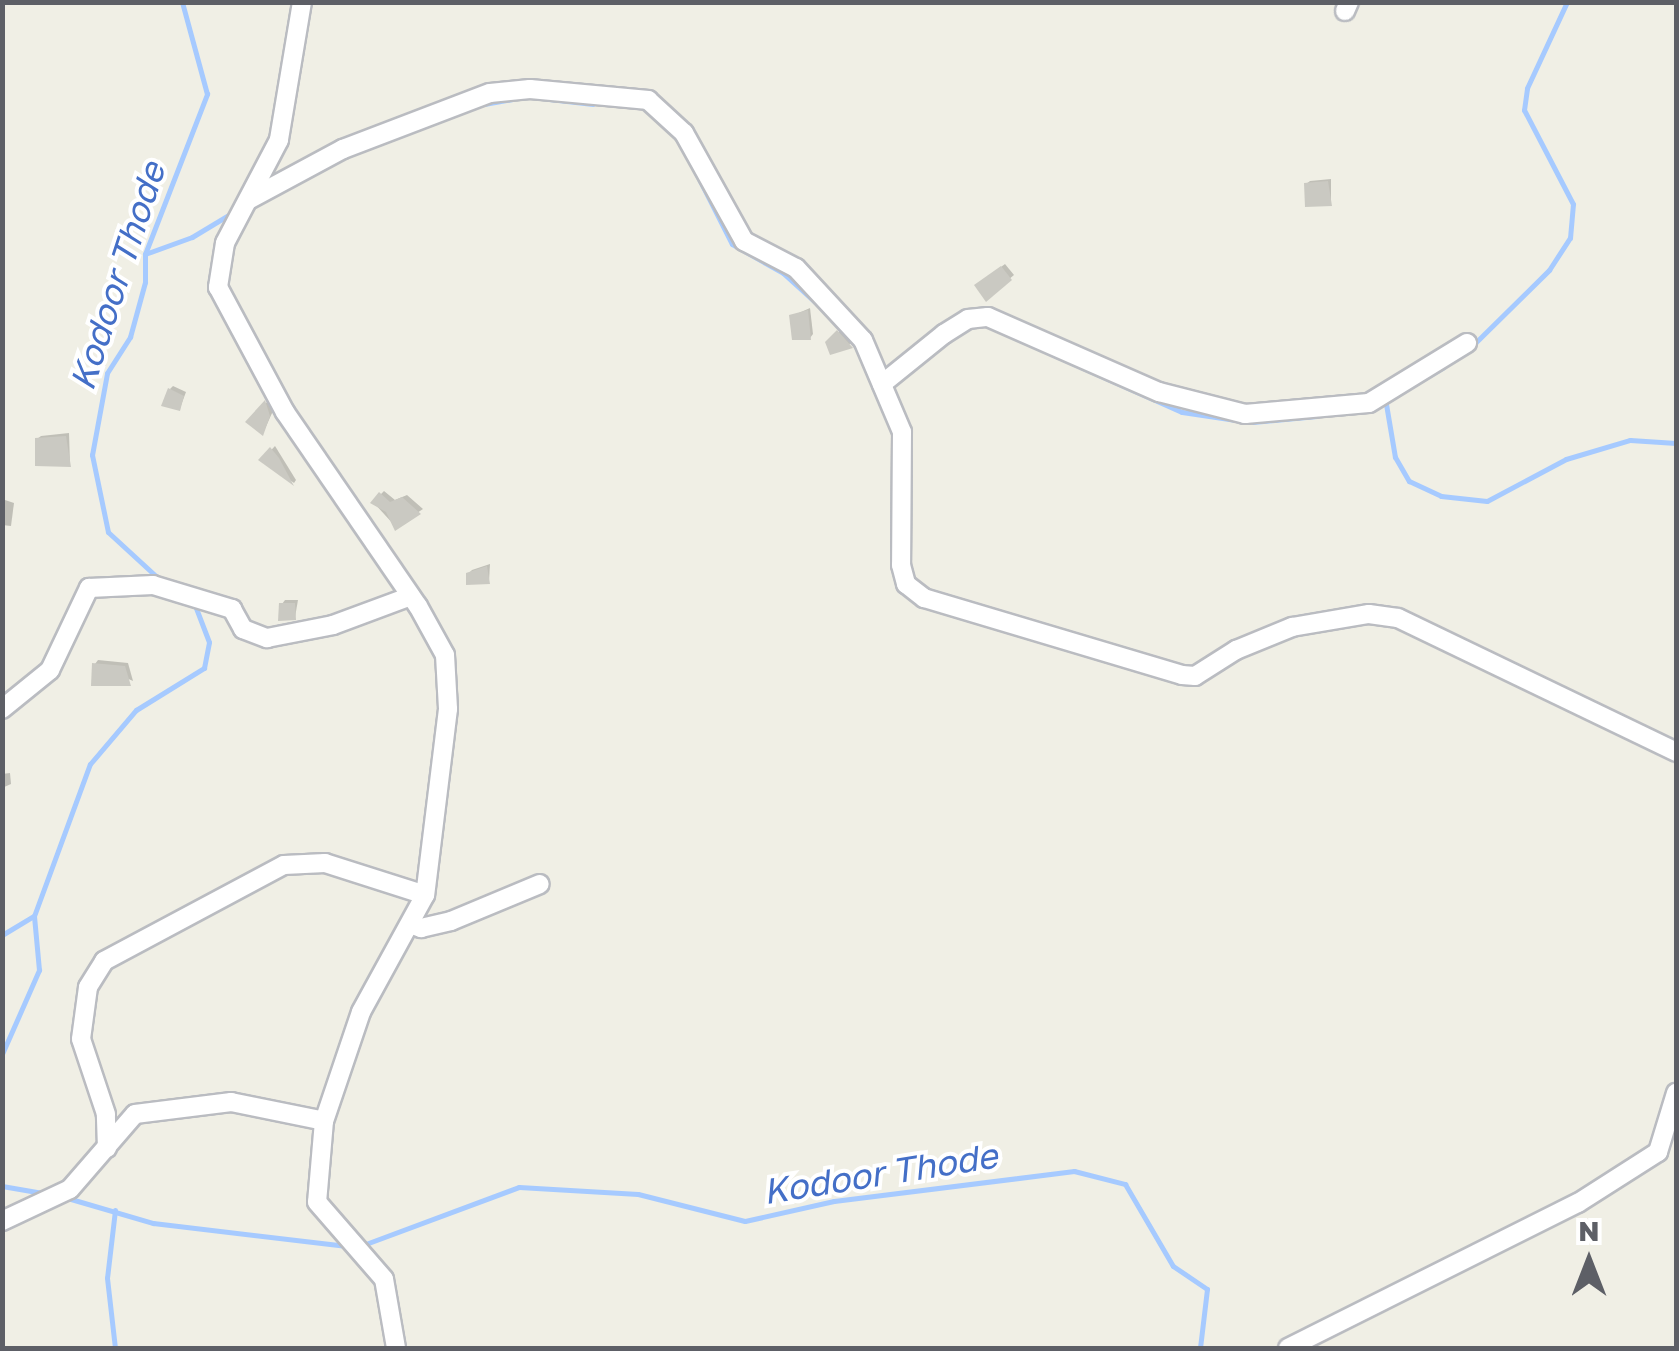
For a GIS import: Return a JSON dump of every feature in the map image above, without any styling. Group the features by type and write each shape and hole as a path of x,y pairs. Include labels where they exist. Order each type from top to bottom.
{"street":[{"path":"302,2 278,140 225,243 218,287 285,412 411,596 444,655 448,709 425,896 360,1012 324,1121 317,1202 384,1279 396,1348"},
{"path":"246,206 343,148 490,93 530,90 648,100 684,133 744,241 796,268 854,324 882,384 906,461 903,576 932,603 1182,676 1194,676 1292,628 1368,614 1398,618 1676,752"},
{"path":"882,384 944,334 968,319 988,317 1159,392 1245,414 1370,403 1467,343"},
{"path":"2,709 50,670 90,588 139,582 169,590 232,609 242,629 268,638 333,625 411,596"},
{"path":"107,1148 106,1114 80,1039 88,987 104,961 284,866 325,863 425,896"},
{"path":"410,924 421,928 451,921 540,884"},
{"path":"1288,1348 1620,1177 1658,1152 1676,1094"},
{"path":"2,1221 70,1189 135,1114 231,1102 324,1121"}],"building":[{"path":"1328,181 1332,206 1305,207 1304,183"},
{"path":"1001,266 1012,280 986,302 974,285"},
{"path":"808,310 811,340 792,340 789,315"},
{"path":"837,330 853,348 830,355 825,342"},
{"path":"168,388 184,396 180,411 161,406"},
{"path":"265,400 270,416 263,436 245,422"},
{"path":"66,436 71,467 35,466 35,438"},
{"path":"270,447 279,458 294,486 258,460"},
{"path":"379,492 390,502 402,497 421,514 395,531 386,512 370,503"},
{"path":"487,566 490,584 466,585 466,573"},
{"path":"279,603 295,603 296,620 278,621"},
{"path":"92,663 125,666 131,686 91,686"}],"waterway":[{"name":"Kodoor Thode","path":"158,578 108,532 92,455 107,373 130,337 145,282 145,254 207,94 182,2"},
{"path":"1473,345 1549,270 1570,238 1573,204 1524,110 1527,88 1567,2"},
{"path":"484,104 513,99"},
{"path":"549,99 593,104"},
{"path":"685,151 732,244 783,273 824,310"},
{"path":"145,254 192,237 237,210"},
{"path":"1020,340 1182,412 1242,421"},
{"path":"1372,409 1444,367"},
{"path":"1386,404 1395,457 1409,481 1441,496 1487,501 1566,459 1630,440 1676,443"},
{"path":"1253,422 1317,416"},
{"name":"Kodoor Thode","path":"2,1054 39,970 34,916 90,764 136,710 204,668 209,642 195,605"},
{"path":"2,935 34,916"},
{"path":"363,1245 519,1187 638,1194 745,1221 834,1201 1074,1171 1125,1184 1173,1266 1207,1289 1200,1348"},
{"name":"Kodoor Thode","path":"2,1186 48,1194"},
{"name":"Kodoor Thode","path":"64,1197 153,1223 347,1246"},
{"path":"115,1210 107,1278 115,1348"}]}
